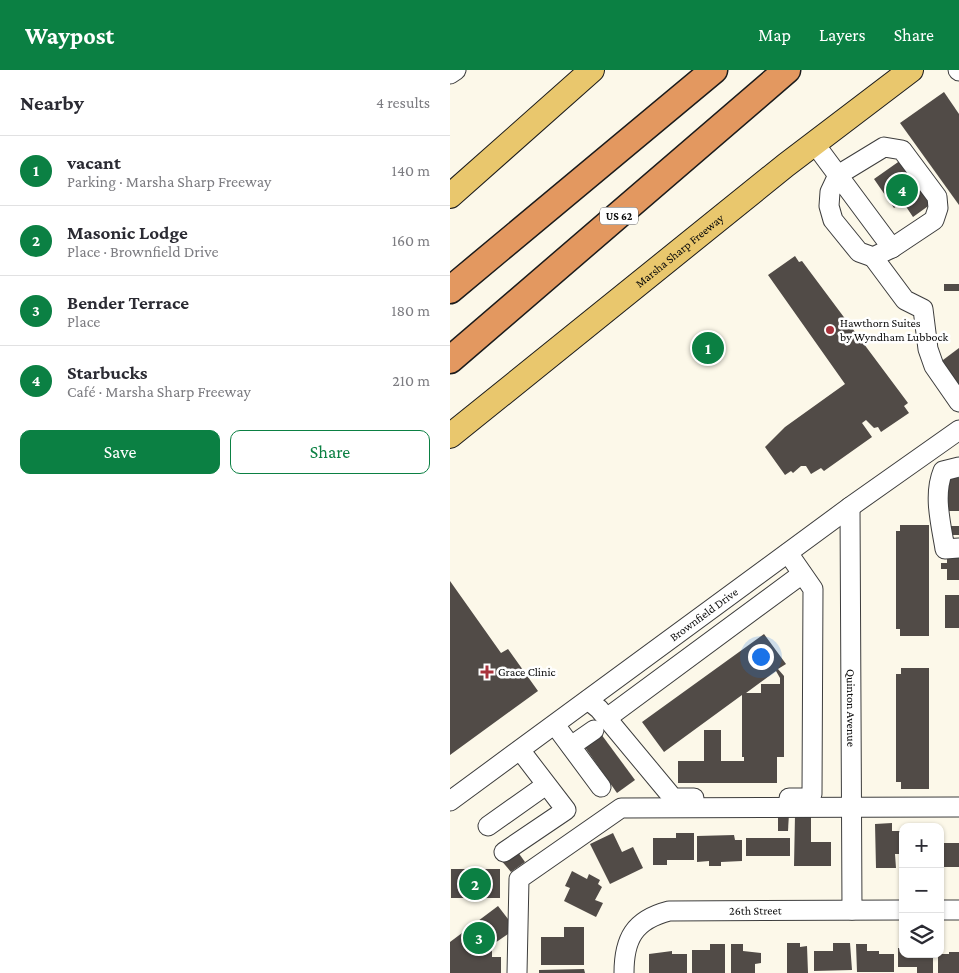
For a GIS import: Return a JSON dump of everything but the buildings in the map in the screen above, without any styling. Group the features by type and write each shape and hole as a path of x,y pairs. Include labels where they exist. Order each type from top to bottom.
{"highway":[{"path":"450,290 714,70"},
{"name":"US 62","path":"450,360 787,70"}],"main road":[{"path":"450,196 592,70"},
{"name":"Marsha Sharp Freeway","path":"450,436 494,398 814,143 911,70"}],"street":[{"path":"450,74 456,70"},
{"path":"814,143 892,248"},
{"path":"874,257 892,248 934,220 938,208 937,197 902,150 884,146 838,176 830,192 829,206 833,220 859,252 874,257 906,300 923,309 928,349 934,366 959,402"},
{"name":"Brownfield Drive","path":"450,801 850,507 959,430"},
{"path":"959,467 943,471 939,481 938,513 945,549 959,548"},
{"name":"Quinton Avenue","path":"850,507 852,910"},
{"path":"588,700 600,724 673,798 810,798 812,794 813,589 788,553"},
{"path":"571,746 802,574"},
{"path":"555,725 601,787"},
{"path":"504,852 566,810 520,750"},
{"path":"488,826 546,785"},
{"path":"518,973 519,880 620,808 959,807"},
{"name":"26th Street","path":"624,973 625,948 631,936 646,919 669,911 899,910"},
{"path":"944,910 959,910"}],"place":[{"name":"Starbucks","path":"902,190"},
{"name":"Hawthorn Suites by Wyndham Lubbock","path":"830,330"},
{"name":"vacant","path":"708,348"},
{"name":"Grace Clinic","path":"487,672"},
{"name":"Masonic Lodge","path":"475,884"},
{"name":"Bender Terrace","path":"479,938"}]}
